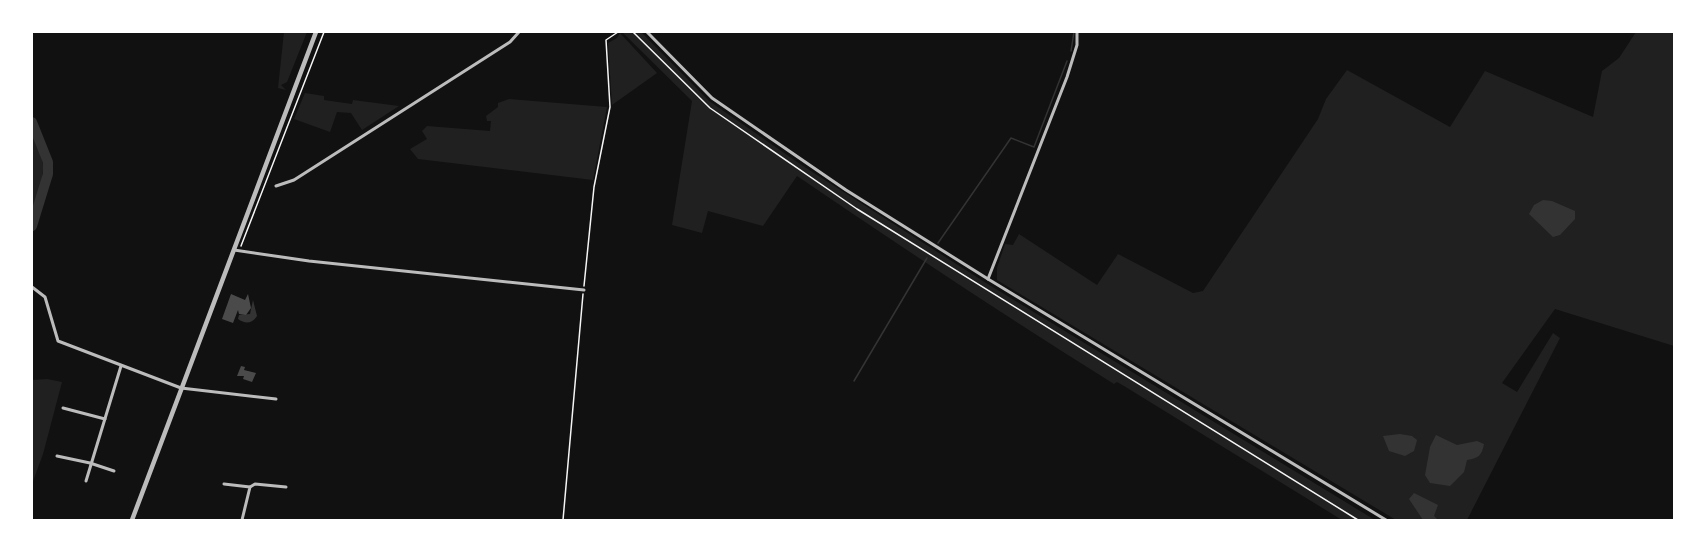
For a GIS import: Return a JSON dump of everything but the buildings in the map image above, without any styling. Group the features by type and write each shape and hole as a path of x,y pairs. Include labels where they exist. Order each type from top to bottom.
{"street":[{"path":"132,520 181,388 237,251 316,32"},
{"path":"276,186 294,180 510,42 519,32"},
{"path":"647,32 712,98 846,190 988,279 1386,520"},
{"path":"988,279 1067,77 1077,45 1077,32"},
{"path":"237,251 309,261 584,290"},
{"path":"32,287 45,297 58,341 181,388 276,399"},
{"path":"86,481 121,366"},
{"path":"63,408 105,419"},
{"path":"57,456 90,462 114,471"},
{"path":"224,484 250,488"},
{"path":"242,520 250,488 255,484 286,487"}],"path":[{"path":"237,251 324,32"},
{"path":"563,520 594,188 610,107 606,40 618,32"},
{"path":"633,32 710,108 821,185 987,292 1358,520"}],"shaded area":[{"path":"284,32 307,32 287,82 281,85 286,90 278,88"},
{"path":"622,32 641,32 709,101 803,166 986,283 1375,520 1342,520 1124,386 1117,382 1114,384 1074,359 954,282 797,176 763,226 708,211 702,233 672,225 692,101"},
{"path":"1636,32 1674,32 1674,346 1555,309 1502,383 1517,392 1553,333 1560,338 1467,520 1396,520 997,280 997,268 1005,244 1013,245 1019,234 1097,285 1118,254 1193,293 1203,291 1318,119 1326,99 1347,70 1450,127 1485,71 1593,117 1602,71 1619,58"},
{"path":"620,33 657,73 612,105 608,43 617,38"},
{"path":"305,93 324,96 324,100 352,104 353,100 399,106 362,130 351,113 337,112 330,132 294,119"},
{"path":"509,99 607,107 593,180 418,159 410,149 427,139 422,131 427,126 490,131 491,121 487,121 486,116 498,107 498,103"},
{"path":"32,134 41,154 43,173 32,213"},
{"path":"1543,200 1552,201 1575,211 1575,219 1560,235 1553,237 1529,214 1534,205"},
{"path":"253,300 257,316 255,319 243,322 238,319 239,315 250,314"},
{"path":"47,379 62,382 43,454 32,484 32,380"},
{"path":"1400,434 1412,436 1417,440 1414,451 1405,456 1389,451 1383,436"},
{"path":"1436,435 1457,445 1477,441 1484,444 1481,453 1467,460 1464,472 1450,486 1430,483 1425,475 1430,447"},
{"path":"1414,493 1438,505 1434,516 1438,520 1423,520 1409,499"}],"waterway":[{"path":"1071,51 1074,32"},
{"path":"938,243 1011,138 1034,147 1067,61"},
{"path":"32,122 48,162 48,174 32,226"},
{"path":"854,381 927,258"}]}
